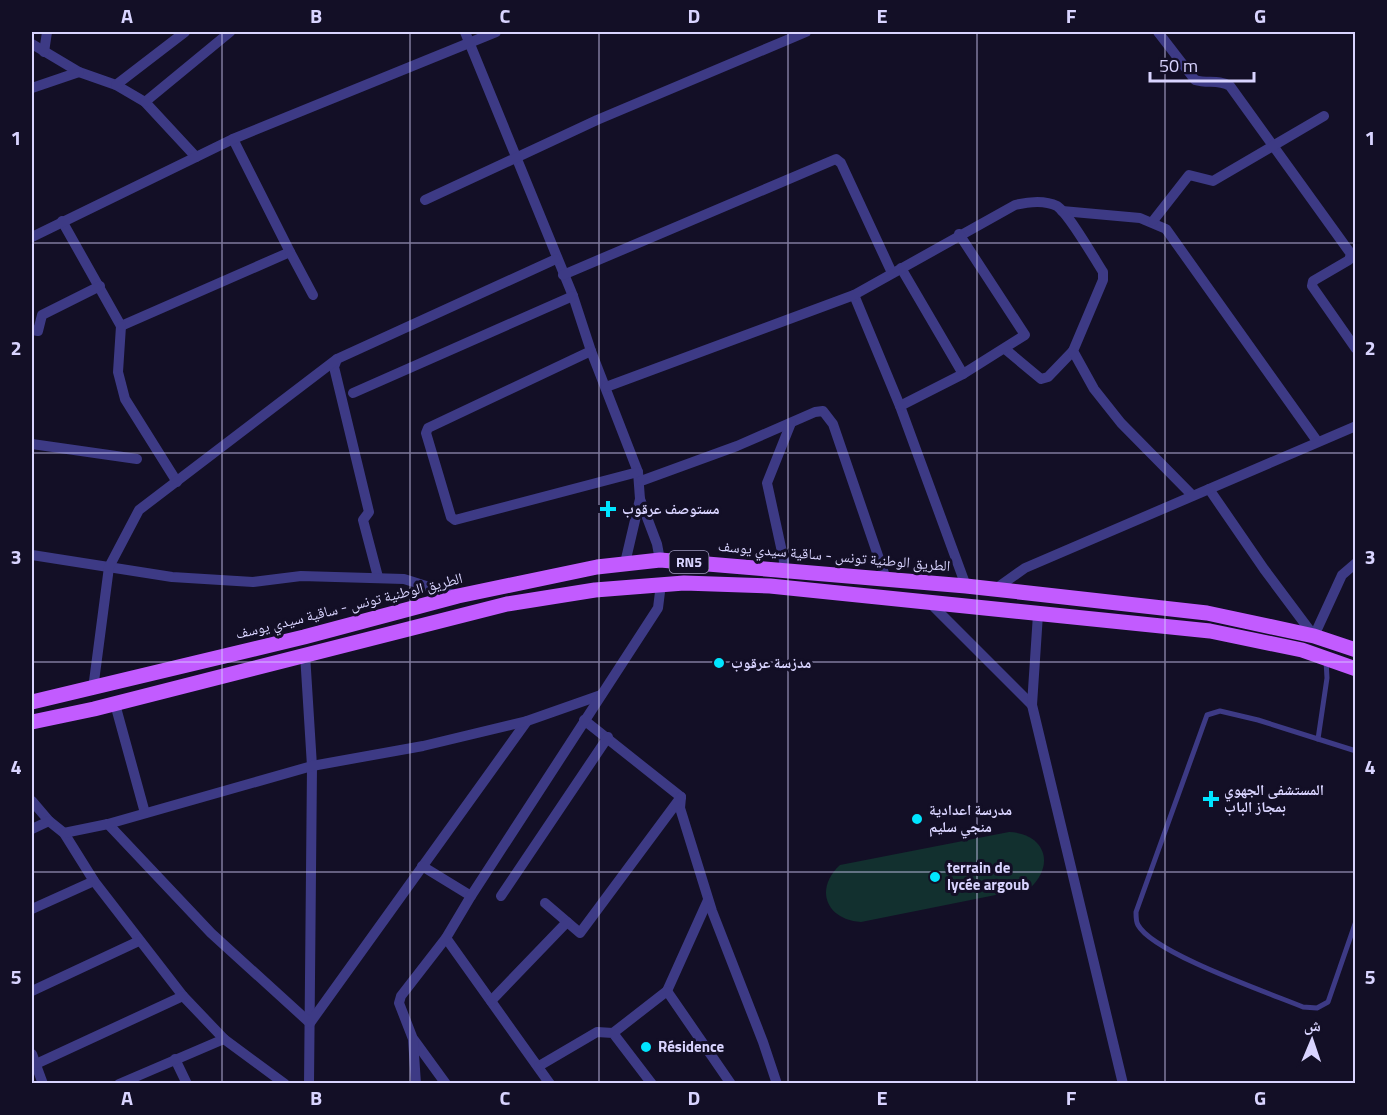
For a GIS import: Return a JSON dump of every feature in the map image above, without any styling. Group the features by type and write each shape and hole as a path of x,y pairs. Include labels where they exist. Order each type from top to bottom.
{"main road":[{"name":"الطريق الوطنية تونس - ساقية سيدي يوسف","path":"32,702 93,689 458,596 625,563 660,560 966,586 1207,613 1314,636 1356,650"},
{"path":"812,591 814,573"},
{"name":"RN5","path":"32,722 115,704 507,604 595,590 661,584 720,582 1210,631 1326,657 1356,669"}],"street":[{"path":"45,52 47,32"},
{"path":"116,85 184,32"},
{"path":"145,102 230,32"},
{"path":"32,237 233,139 467,37 496,32"},
{"path":"425,200 517,157 806,32"},
{"path":"1158,32 1195,80 1204,83 1221,81 1230,86 1351,254 1348,260 1313,282 1312,286 1356,349"},
{"path":"467,37 573,296 591,351 640,477 640,499 625,563"},
{"path":"32,44 79,72 116,85 145,102 196,157"},
{"path":"32,88 79,72"},
{"path":"1153,221 1189,175 1213,181 1324,116"},
{"path":"233,139 313,295"},
{"path":"563,275 836,159 841,163 896,270 963,375"},
{"path":"606,387 854,295 959,234 1025,202 1056,206 1062,211 1103,272 1103,280 1073,351 1048,377 1041,379 1005,349"},
{"path":"1062,211 1153,221 1166,229 1317,441"},
{"path":"62,221 121,326 118,372 125,399 177,482"},
{"path":"900,406 963,375 1025,335 1025,331 959,234"},
{"path":"121,326 290,252"},
{"path":"93,689 110,567 139,510 337,359 556,259"},
{"path":"32,330 38,331 42,315 100,286"},
{"path":"854,295 900,406 966,586"},
{"path":"353,393 573,296"},
{"path":"591,351 428,428 426,433 451,517 454,519 640,477 790,423 814,412 827,413 886,579"},
{"path":"1073,351 1094,389 1121,423 1192,495"},
{"path":"337,359 334,368 369,512 363,520 378,577"},
{"path":"783,570 767,483 790,423"},
{"path":"993,590 1025,567 1356,426"},
{"path":"32,444 137,459"},
{"path":"1209,489 1314,636 1342,575 1356,563"},
{"path":"640,499 657,544 660,560"},
{"path":"32,555 172,577 253,582 301,576 378,577 424,584 458,596"},
{"path":"446,1083 413,1039 399,1003 401,996 446,938 658,608 661,584"},
{"path":"930,603 1032,705"},
{"path":"1038,615 1032,705 1123,1083"},
{"path":"305,654 312,766 309,1083"},
{"path":"64,833 108,824 312,766 423,746 527,721 601,694"},
{"path":"115,704 145,813"},
{"path":"584,720 681,797"},
{"path":"310,1023 527,721"},
{"path":"501,896 608,737"},
{"path":"681,797 680,808 708,900 777,1083"},
{"path":"545,903 580,933 681,797"},
{"path":"32,801 49,821 64,833 94,881 183,996 224,1039 283,1083"},
{"path":"32,829 49,821"},
{"path":"108,824 211,933 310,1023"},
{"path":"422,866 471,896"},
{"path":"32,909 94,881"},
{"path":"539,1066 597,1032 613,1033 667,991 708,900"},
{"path":"491,1001 567,922"},
{"path":"446,938 550,1083"},
{"path":"32,991 139,941"},
{"path":"667,991 731,1083"},
{"path":"43,1083 34,1059 183,996"},
{"path":"613,1033 651,1083"},
{"path":"119,1083 224,1039"},
{"path":"413,1039 416,1083"},
{"path":"175,1059 186,1083"}],"lane":[{"path":"1318,739 1327,678 1326,657"},
{"path":"1356,751 1220,711 1207,715 1136,912 1137,924 1172,952 1303,1007 1317,1008 1328,1002 1356,921"}],"green space":[{"name":"terrain de lycée argoub","path":"1009,832 1031,838 1042,851 1043,869 1030,888 861,922 839,916 828,902 827,884 840,865"}],"place":[{"name":"مستوصف عرقوب","path":"608,509"},
{"name":"مدزسة عرقوب","path":"719,663"},
{"name":"المستشفى الجهوي بمجاز الباب","path":"1211,799"},
{"name":"مدرسة اعدادية منجي سليم","path":"917,819"},
{"name":"terrain de lycée argoub","path":"935,877"},
{"name":"Résidence","path":"646,1047"}]}
